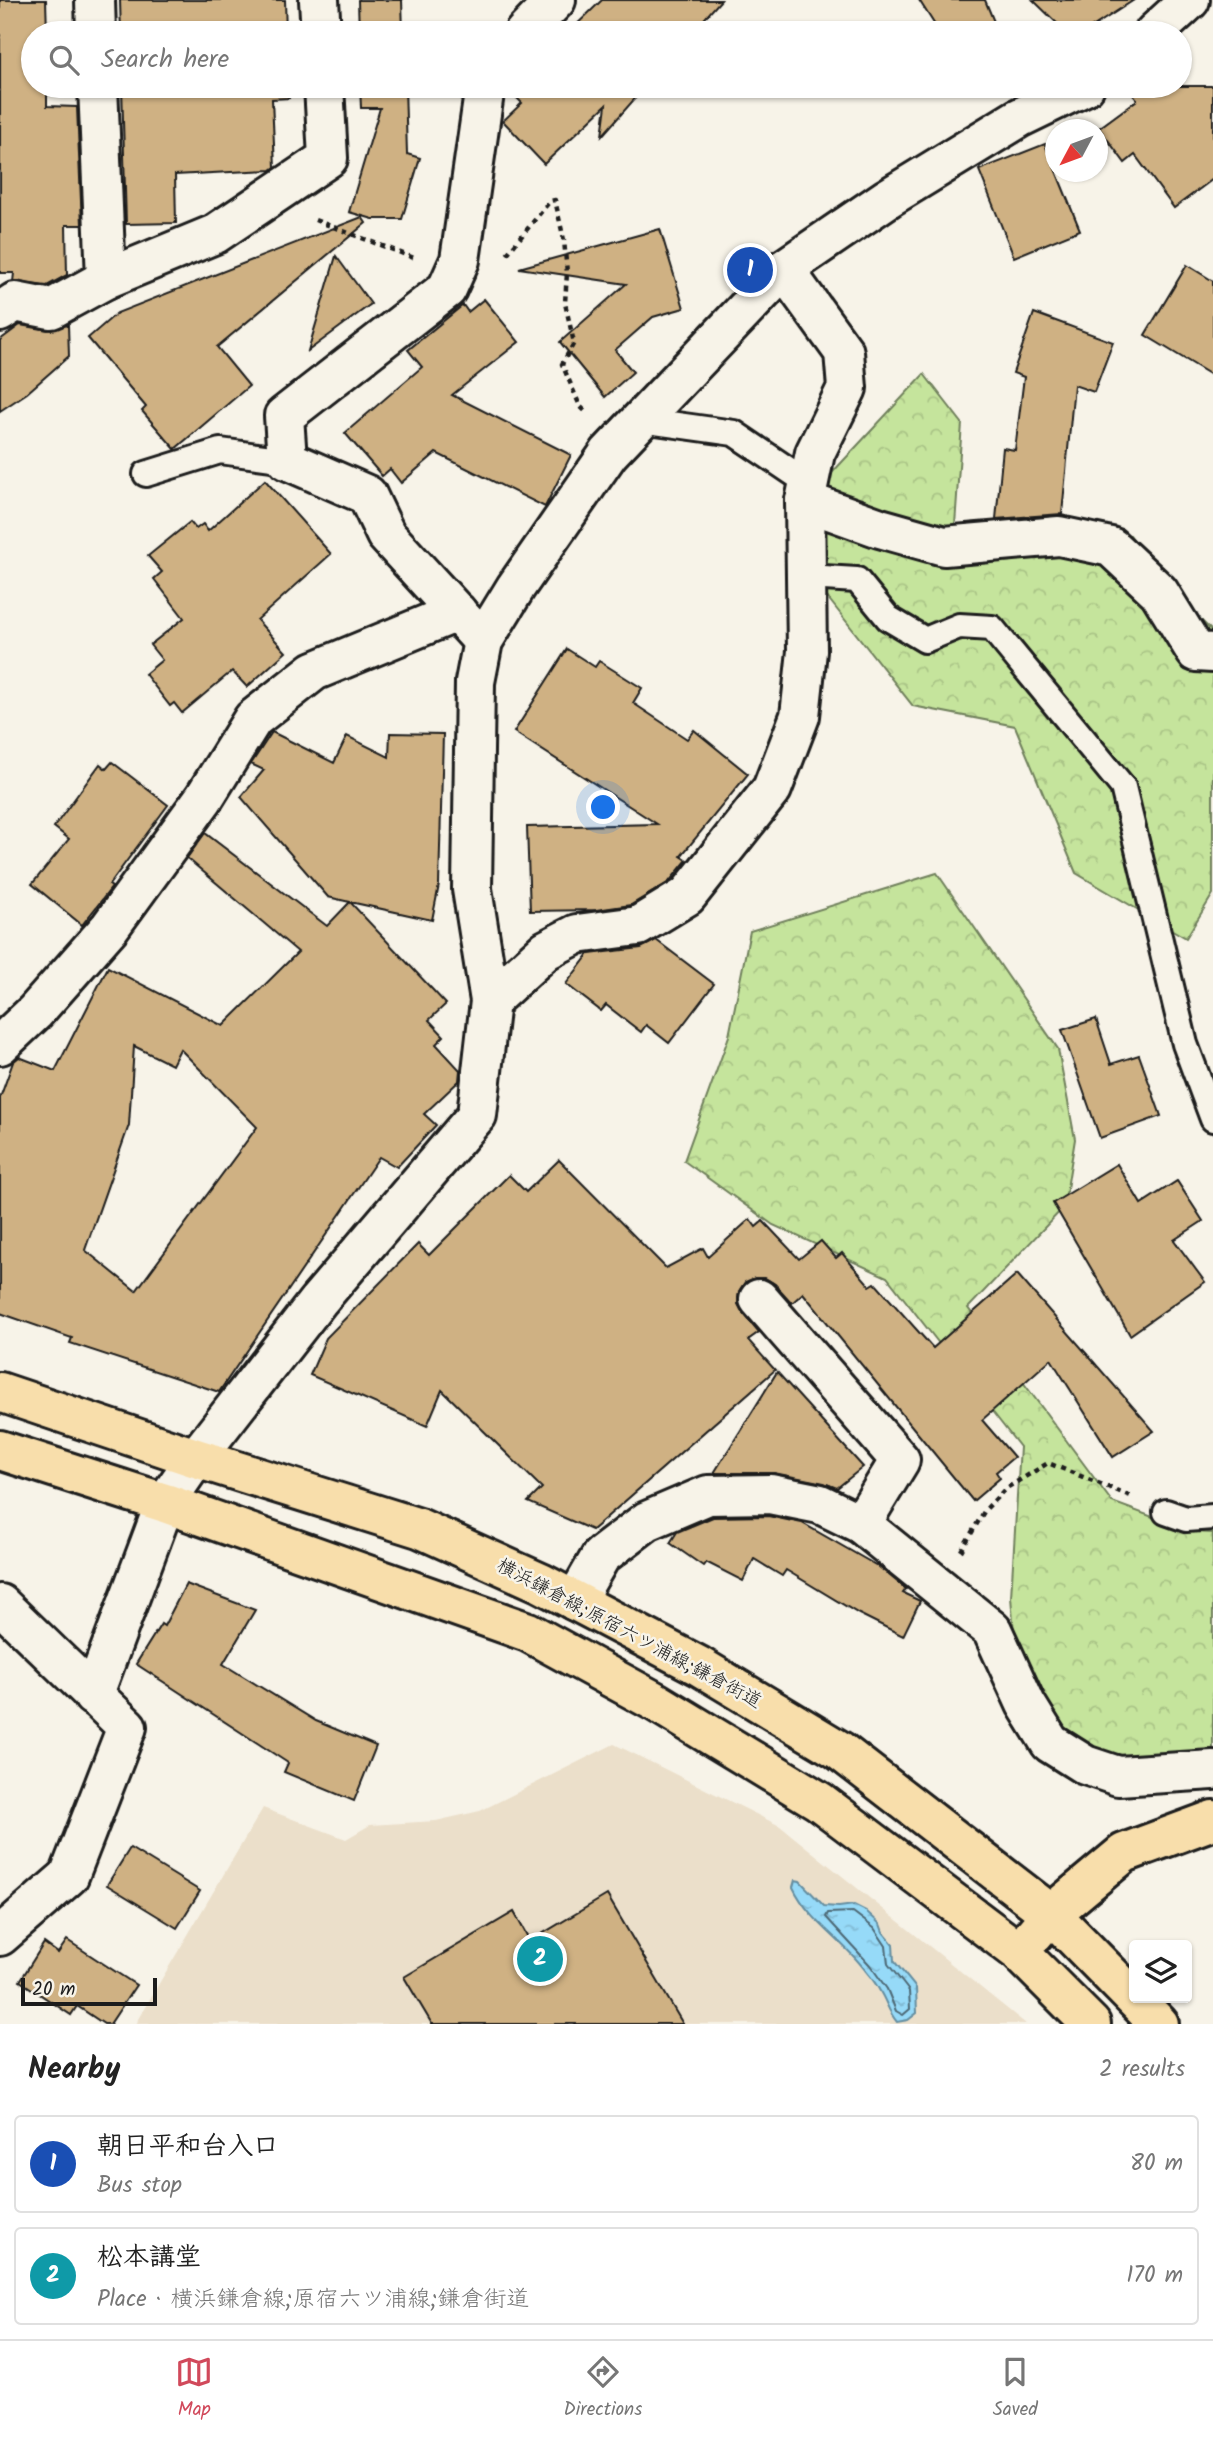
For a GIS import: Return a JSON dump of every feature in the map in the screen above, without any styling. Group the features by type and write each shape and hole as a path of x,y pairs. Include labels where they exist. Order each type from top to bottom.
{"main road":[{"name":"横浜鎌倉線;原宿六ツ浦線;鎌倉街道","path":"0,1392 196,1458 419,1528 541,1583 699,1667 839,1750 1051,1914 1159,2024"},
{"path":"0,1450 165,1503 528,1632 656,1702 819,1801 1019,1952 1091,2024"},
{"path":"1019,1952 1051,1914 1124,1853 1213,1820"}],"street":[{"path":"95,0 96,21"},
{"path":"319,0 320,21"},
{"path":"536,21 556,0"},
{"path":"1167,21 1190,0"},
{"path":"99,98 107,279"},
{"path":"0,312 15,302 51,309 107,279 215,234 328,158 325,98"},
{"path":"483,98 460,260 447,289 284,416 288,460 367,495 386,535 483,641"},
{"path":"93,1696 165,1503 196,1458 318,1301 477,1115 490,1001 472,889 475,682 483,641 523,576 609,453 784,269 912,183 1019,118 1060,98"},
{"path":"490,1001 546,950 577,934 638,926 687,897 772,789 800,716 807,651 807,492 815,453 847,388 844,352 784,269"},
{"path":"807,492 880,528 944,546 1059,536 1111,547 1159,592 1195,652 1213,653"},
{"path":"0,1045 35,1012 110,927 204,798 253,719 314,671 457,612"},
{"path":"759,1299 900,1460 861,1524"},
{"path":"575,1601 601,1556 647,1521 708,1495 770,1493 820,1504 861,1524 992,1630 1026,1704 1050,1743 1084,1765 1118,1776 1213,1770"},
{"path":"0,1604 127,1727 69,1876 0,1936"}],"lane":[{"path":"631,431 734,433 807,492"},
{"path":"146,474 220,451 288,460"},
{"path":"807,577 857,580 888,618 925,640 958,626 992,628 1124,787 1185,1044 1213,1119"},
{"path":"1166,1512 1186,1518 1213,1517"}],"path":[{"path":"500,262 550,201 555,200 564,240 567,274 565,303 574,343 562,364 580,406 591,418 631,431"},
{"path":"309,218 414,258 421,248"},
{"path":"940,1588 985,1510 1005,1489 1048,1463 1108,1485 1166,1512"}],"shaded area":[{"path":"614,1744 780,1826 1026,2024 137,2024 263,1808 346,1839 370,1825 436,1821 480,1811"}],"green space":[{"path":"924,374 962,423 955,525 1130,535 1171,591 1213,632 1213,894 1186,938 1076,873 1015,726 913,706 820,588 817,489"},
{"path":"937,873 1058,1049 1075,1139 1064,1207 968,1308 1112,1502 1193,1532 1213,1533 1213,1762 1086,1773 1020,1705 1011,1597 1020,1447 887,1277 773,1225 684,1161 729,1036 750,931"}],"water":[{"path":"795,1880 800,1881 824,1906 854,1905 866,1911 880,1924 893,1944 894,1961 916,1988 917,2013 908,2020 897,2022 869,1975 800,1899 793,1887"}],"building":[{"path":"0,0 46,0 47,21 21,21 21,98 47,98 47,106 77,107 82,225 66,225 67,275 47,286 13,282 14,273 0,273"},
{"path":"120,0 285,0 286,21 121,21"},
{"path":"358,0 402,0 403,21 359,21"},
{"path":"602,0 721,0 703,21 580,21"},
{"path":"919,0 985,0 994,21 932,21"},
{"path":"1033,0 1134,0 1102,21 1055,21"},
{"path":"1192,86 1213,86 1213,179 1174,208 1135,155 1125,163 1108,140 1108,121 1137,100 1135,98 1192,98"},
{"path":"122,98 289,98 272,99 275,167 271,170 175,175 176,223 126,224"},
{"path":"361,98 405,98 407,154 420,158 402,219 373,219 349,212 380,108 361,108"},
{"path":"517,98 635,98 602,136 606,105 544,164 503,121 522,103"},
{"path":"1045,144 1045,182 1060,182 1080,230 1014,257 979,170"},
{"path":"362,217 366,223 217,347 249,386 175,449 142,411 146,407 88,338 117,313"},
{"path":"660,229 684,308 653,317 615,350 633,372 605,397 560,342 626,284 519,268"},
{"path":"336,256 371,304 308,351"},
{"path":"1187,265 1213,281 1213,376 1145,335"},
{"path":"484,299 519,342 452,395 571,455 545,507 436,453 401,483 390,469 382,476 345,433 422,367 408,350 463,305 468,312"},
{"path":"1034,313 1113,342 1094,392 1074,385 1062,514 996,519 1003,448 1015,450 1024,377 1013,373"},
{"path":"20,325 48,330 68,325 69,356 27,393 0,411 0,340"},
{"path":"265,480 331,554 257,620 286,652 247,687 232,671 182,713 174,703 170,706 145,674 162,660 150,645 184,618 154,579 162,572 148,556 190,522 196,529 203,524 208,531"},
{"path":"567,649 595,667 599,661 642,688 633,703 687,739 694,730 748,774 681,856 687,860 669,882 631,905 596,910 530,911 527,827 657,824 514,732"},
{"path":"272,732 334,763 347,736 389,757 390,733 443,734 439,885 432,920 328,897 241,797 264,770 251,764"},
{"path":"112,762 168,805 109,885 112,887 82,925 32,884 69,839 54,827 100,764 106,769"},
{"path":"205,833 327,926 350,902 446,1004 429,1020 444,1036 436,1044 460,1070 459,1081 424,1114 436,1125 397,1167 379,1157 219,1392 70,1343 72,1338 0,1313 0,1098 13,1062 19,1057 55,1071 108,967 223,1026 298,952 187,858","holes":["134,1046 172,1065 180,1049 257,1127 136,1291 85,1250 129,1125"]},
{"path":"656,940 714,984 669,1043 646,1025 641,1032 606,1005 601,1011 566,984 589,954 641,948"},
{"path":"1096,1019 1111,1064 1139,1055 1161,1116 1100,1138 1062,1030"},
{"path":"559,1160 666,1268 703,1248 708,1257 750,1219 756,1227 763,1221 799,1259 821,1241 836,1258 842,1253 870,1286 875,1283 933,1348 1017,1274 1154,1431 1113,1457 1051,1359 982,1420 1014,1457 996,1472 1000,1478 973,1501 803,1293 792,1303 775,1284 765,1278 755,1278 745,1282 739,1291 738,1304 759,1332 748,1340 775,1370 592,1530 528,1502 542,1488 442,1390 427,1426 310,1375 326,1338 418,1244 429,1255 509,1175 526,1192"},
{"path":"1117,1164 1141,1204 1177,1181 1203,1221 1174,1240 1205,1282 1130,1335 1053,1203"},
{"path":"777,1372 863,1467 837,1488 774,1473 714,1473"},
{"path":"768,1516 802,1523 879,1567 906,1589 903,1593 920,1601 903,1636 859,1614 786,1570 782,1576 754,1559 743,1581 706,1562 703,1566 670,1543 677,1532 713,1517"},
{"path":"186,1584 255,1610 223,1664 316,1721 376,1746 354,1801 284,1772 288,1763 136,1664 161,1624 164,1626"},
{"path":"130,1848 200,1891 177,1928 107,1885"},
{"path":"607,1895 683,2024 432,2024 404,1977 514,1912 530,1941"},
{"path":"67,1940 136,1985 110,2024 104,2024 77,2006 71,2015 20,1981 44,1943 58,1953"}],"place":[{"name":"朝日平和台入口","path":"750,270"},
{"name":"松本講堂","path":"540,1959"}]}
